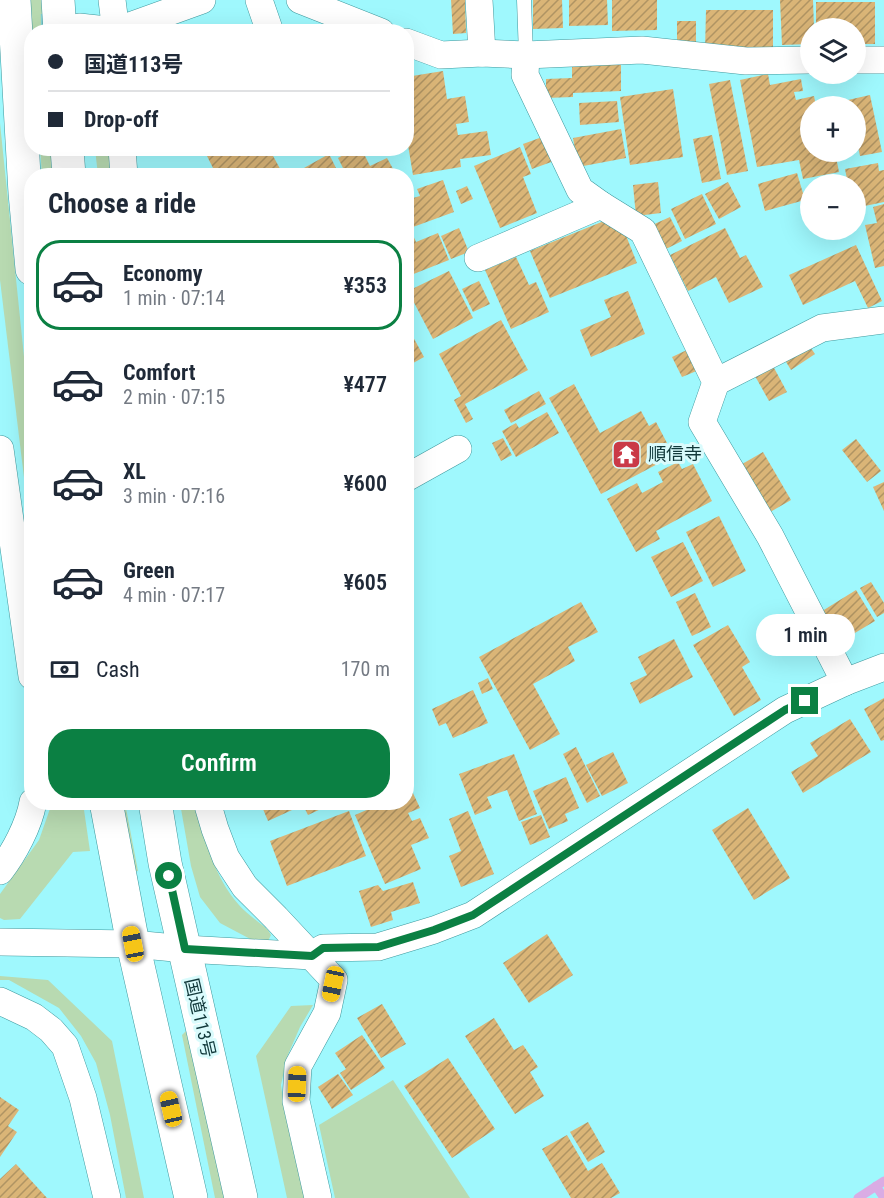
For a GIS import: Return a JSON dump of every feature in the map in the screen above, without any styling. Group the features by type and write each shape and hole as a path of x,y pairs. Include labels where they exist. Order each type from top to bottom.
{"highway":[{"path":"14,0 24,175"},
{"path":"58,0 68,24"},
{"path":"108,810 133,944 191,1198"},
{"name":"国道113号","path":"156,810 165,863 241,1198"}],"street":[{"path":"112,0 115,24"},
{"path":"135,24 202,0"},
{"path":"259,0 267,24"},
{"path":"300,0 361,24"},
{"path":"479,0 482,53"},
{"path":"414,45 441,55 482,53 526,55 642,50 746,61 800,60"},
{"path":"526,55 525,75 580,190 643,231 716,382"},
{"path":"866,60 884,60"},
{"path":"478,258 601,205"},
{"path":"845,682 771,536 702,422 716,382 822,328 884,320"},
{"path":"0,448 24,619"},
{"path":"414,474 458,449"},
{"path":"0,942 133,944 312,956 323,948 378,947 434,930 473,915 785,710 884,667"},
{"path":"0,871 8,861 32,810"},
{"path":"210,810 226,858 245,887 334,980 327,1013 298,1066 296,1101 318,1198"},
{"path":"0,1000 34,1017 51,1029 65,1046 83,1098 107,1198"}],"lane":[{"path":"524,0 526,55"}],"green space":[{"path":"27,0 43,0 44,24 31,24"},
{"path":"0,123 24,357 24,477 0,280"},
{"path":"41,156 52,156 52,168 41,168"},
{"path":"96,156 114,156 115,168 97,168"},
{"path":"50,810 84,810 90,851 73,852 20,919 4,920 0,918 0,894 39,840"},
{"path":"120,810 126,810 138,871 133,872"},
{"path":"181,810 196,810 211,857 223,882 239,905 268,930 271,935 268,941 254,941 220,923 200,897 191,866"},
{"path":"0,976 48,980 112,1041 144,1198 126,1198 110,1115 96,1063 81,1036 59,1008 9,980 0,980"},
{"path":"313,1005 287,1057 281,1085 284,1107 307,1198 287,1198 256,1056 291,1006"},
{"path":"186,1031 225,1198 215,1198 182,1035"},
{"path":"393,1080 470,1198 335,1198 319,1125"}],"building":[{"path":"451,0 465,0 466,33 453,34"},
{"path":"533,0 562,0 563,28 533,29"},
{"path":"569,0 607,0 608,25 569,26"},
{"path":"612,0 657,0 657,30 612,31"},
{"path":"780,0 813,0 814,18 800,18 800,44 782,45"},
{"path":"816,2 875,2 875,44 866,44 866,18 816,18"},
{"path":"706,10 773,10 773,52 705,51"},
{"path":"677,21 696,21 696,42 677,41"},
{"path":"621,63 621,91 573,93 573,97 546,98 546,79 572,78 572,65"},
{"path":"443,71 447,99 465,96 469,122 456,124 458,135 487,131 491,155 460,159 461,167 414,175 410,156 414,156 414,76"},
{"path":"768,74 770,85 800,79 803,91 794,92 796,100 800,99 800,162 837,162 839,172 802,174 799,160 757,167 740,80"},
{"path":"730,80 748,171 727,175 709,84"},
{"path":"673,89 683,157 630,165 620,97"},
{"path":"870,95 882,152 866,155 866,96"},
{"path":"617,101 619,122 580,125 579,103"},
{"path":"621,129 626,158 578,167 573,138"},
{"path":"712,135 721,179 702,183 693,139"},
{"path":"545,136 554,161 532,169 523,144"},
{"path":"520,147 531,174 523,177 537,213 500,228 474,166"},
{"path":"207,156 273,156 280,168 247,168 213,168"},
{"path":"325,156 330,156 336,168 304,168"},
{"path":"365,156 370,166 387,158 393,168 343,168 338,158"},
{"path":"878,163 879,171 884,170 884,202 866,206 866,174 846,174 845,169"},
{"path":"797,173 800,183 800,201 765,211 758,184"},
{"path":"443,180 454,212 414,227 414,198 420,196 417,189"},
{"path":"658,182 661,213 636,216 633,185"},
{"path":"728,182 741,207 719,219 705,194"},
{"path":"467,186 473,199 461,204 456,191"},
{"path":"702,194 716,224 685,239 671,209"},
{"path":"884,204 884,266 875,268 866,229 866,225 877,223 873,207"},
{"path":"670,217 682,241 662,251 650,226"},
{"path":"604,221 623,228 637,263 550,298 530,251"},
{"path":"459,228 469,252 451,259 441,236"},
{"path":"725,228 740,258 746,255 763,287 729,303 716,277 688,291 670,255"},
{"path":"438,233 449,260 414,274 414,238 416,242"},
{"path":"856,245 882,301 868,308 855,281 803,305 789,275"},
{"path":"516,257 529,285 536,282 549,312 511,329 485,270"},
{"path":"449,271 473,318 433,339 414,303 414,288"},
{"path":"479,281 490,304 473,312 462,289"},
{"path":"628,291 645,334 591,357 580,330 611,317 604,300"},
{"path":"501,320 528,370 465,404 473,419 466,423 454,400 461,396 439,354"},
{"path":"414,339 424,357 414,363"},
{"path":"806,341 815,354 791,370 783,357"},
{"path":"689,349 699,370 682,377 672,357"},
{"path":"773,366 787,392 769,401 755,376"},
{"path":"574,384 600,433 641,411 649,426 656,422 667,443 659,447 665,460 601,494 549,398"},
{"path":"539,391 546,404 511,423 504,410"},
{"path":"547,412 559,433 516,457 502,431 516,423 519,428"},
{"path":"503,438 512,455 501,461 492,443"},
{"path":"856,439 881,471 867,482 842,450"},
{"path":"763,452 791,500 765,515 737,467"},
{"path":"678,462 682,469 693,464 712,501 656,531 660,539 636,552 607,499 637,483 642,493 663,482 658,472"},
{"path":"884,482 884,511 873,487"},
{"path":"719,516 746,571 713,587 686,532"},
{"path":"683,542 703,581 671,597 651,557"},
{"path":"871,582 884,603 884,613 877,617 860,588"},
{"path":"856,590 875,621 838,643 819,613"},
{"path":"695,593 711,627 692,636 676,602"},
{"path":"581,602 598,632 568,647 575,661 533,684 560,734 530,750 479,657"},
{"path":"728,625 750,662 742,667 761,700 734,716 693,645"},
{"path":"674,639 693,677 640,704 630,683 647,675 638,657"},
{"path":"488,678 493,689 482,694 478,683"},
{"path":"473,690 488,723 453,738 446,723 439,726 432,709"},
{"path":"884,698 884,740 881,741 864,709"},
{"path":"850,719 871,752 803,793 791,772 818,756 810,743"},
{"path":"576,747 600,796 587,803 563,754"},
{"path":"613,752 628,783 602,796 586,765"},
{"path":"514,754 537,814 519,821 507,790 487,797 492,808 475,815 459,774"},
{"path":"566,777 579,808 565,814 568,821 549,829 533,791"},
{"path":"414,795 420,808 408,813 412,821 420,818 429,838 411,845 421,869 385,884 355,815 367,810 414,810"},
{"path":"748,808 790,878 754,900 712,830"},
{"path":"263,810 292,810 268,821"},
{"path":"306,810 319,810 308,815"},
{"path":"349,811 366,856 287,886 270,841"},
{"path":"468,811 494,874 461,887 449,856 461,851 449,819"},
{"path":"541,815 550,837 530,845 521,822"},
{"path":"413,882 420,903 391,912 393,920 371,927 359,891 378,885 383,891"},
{"path":"547,934 573,975 529,1003 503,963"},
{"path":"382,1004 406,1044 381,1058 357,1018"},
{"path":"494,1018 514,1050 523,1045 538,1067 530,1072 544,1096 515,1114 465,1036"},
{"path":"362,1035 385,1068 351,1090 340,1073 346,1069 335,1053"},
{"path":"448,1058 495,1129 452,1158 404,1086"},
{"path":"338,1074 353,1095 332,1109 318,1087"},
{"path":"0,1097 19,1110 8,1126 17,1132 0,1157"},
{"path":"588,1122 605,1152 588,1162 570,1132"},
{"path":"567,1135 588,1171 602,1163 620,1193 611,1198 571,1198 542,1149"},
{"path":"16,1164 47,1198 0,1198 0,1179"}],"waterway":[{"path":"858,1198 884,1181"},
{"path":"876,1186 884,1198"}],"tunnel":[{"path":"0,28 24,28"}],"place":[{"name":"順信寺","path":"627,454"}],"route":[{"path":"169,876 185,949 312,956 323,948 378,947 473,915 785,710 805,701"}]}
